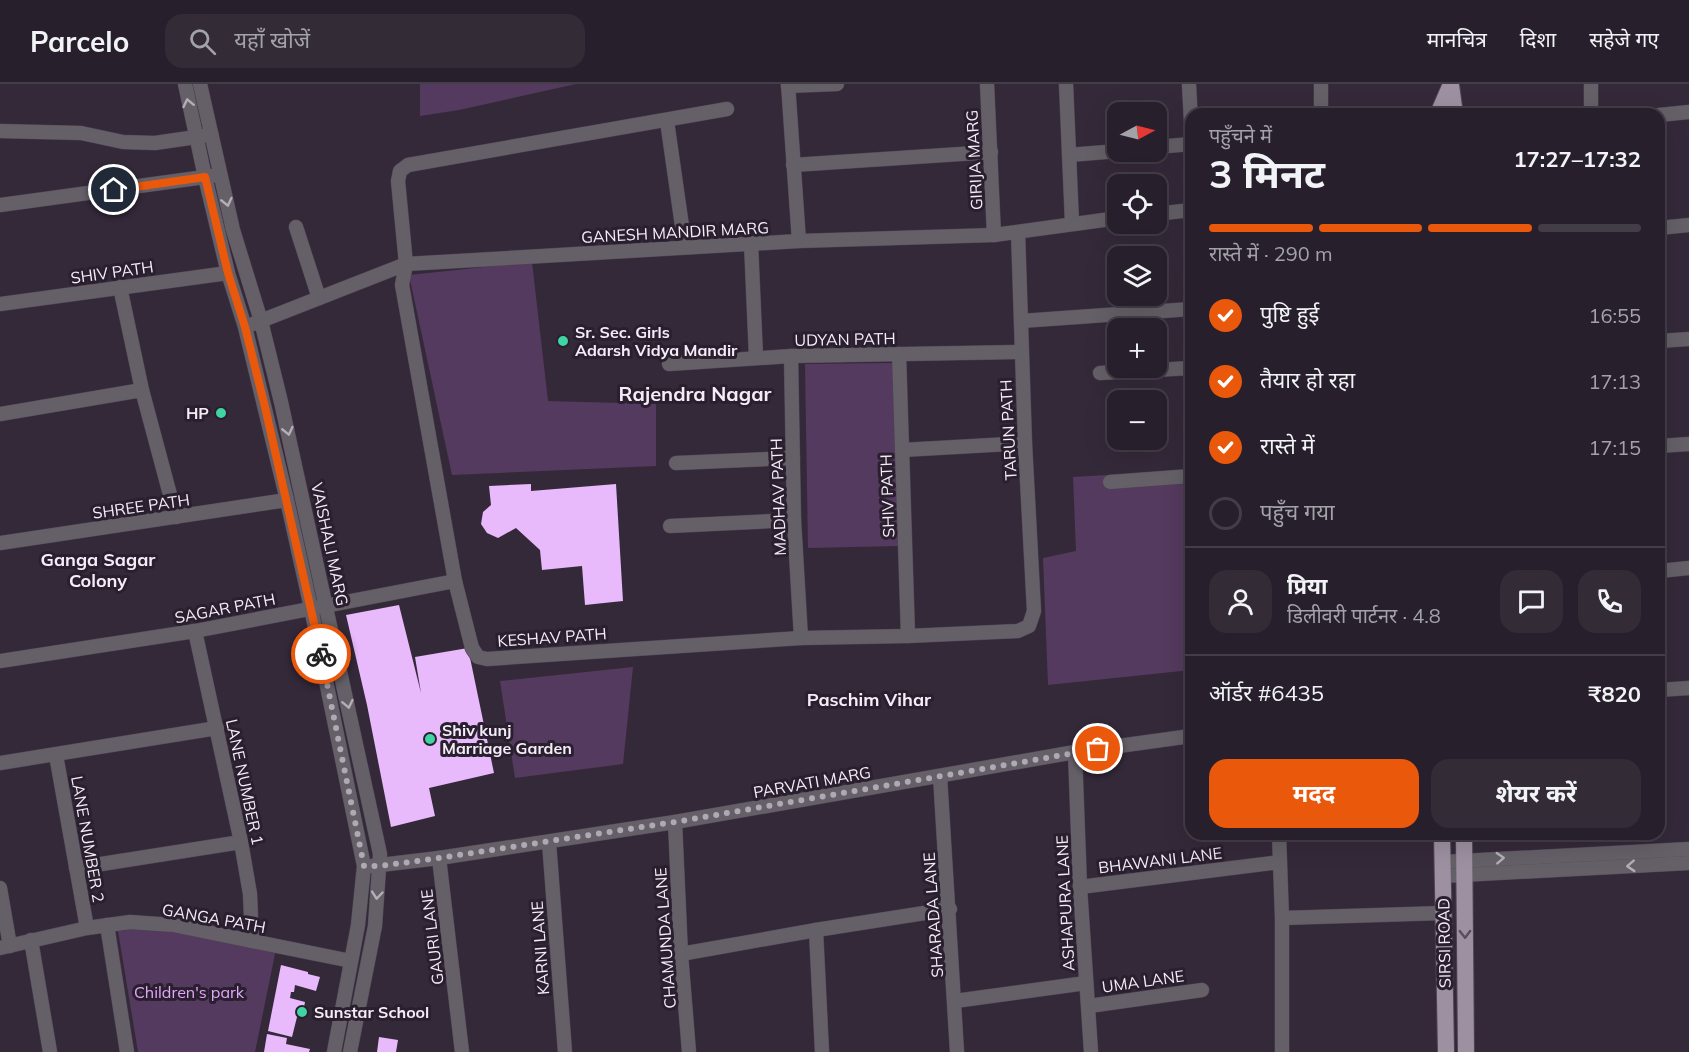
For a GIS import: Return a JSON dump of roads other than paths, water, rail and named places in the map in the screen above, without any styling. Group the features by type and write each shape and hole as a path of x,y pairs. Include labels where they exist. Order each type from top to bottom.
{"main road":[{"path":"1441,108 1451,84"},
{"path":"1451,84 1454,108"},
{"name":"SIRSI ROAD","path":"1442,840 1446,1052"},
{"name":"SIRSI ROAD","path":"1464,840 1466,1052"}],"street":[{"name":"VAISHALI MARG","path":"184,84 228,273 245,327 287,500 364,866 358,925 334,1052"},
{"name":"VAISHALI MARG","path":"200,84 233,230 261,321 281,402 380,854 375,926 351,1052"},
{"path":"799,241 788,85 837,84"},
{"name":"GIRIJA MARG","path":"987,84 994,235"},
{"path":"1066,84 1072,223"},
{"path":"1189,84 1190,108"},
{"path":"1321,84 1321,108"},
{"path":"1591,84 1592,108"},
{"name":"KESHAV PATH","path":"728,109 408,165 400,171 398,181 406,264 402,285 455,581 472,648 478,657 487,659 801,638 1018,631 1029,626"},
{"path":"1665,114 1689,112"},
{"path":"667,121 685,248"},
{"path":"0,131 81,133 123,142 144,143 196,138 211,133"},
{"path":"1167,146 1185,145"},
{"path":"793,165 990,152"},
{"path":"1069,155 1107,152"},
{"path":"0,205 221,174"},
{"path":"1167,213 1185,211"},
{"name":"GANESH MANDIR MARG","path":"245,327 406,264 751,243 994,235 1107,219"},
{"path":"1665,227 1689,225"},
{"path":"296,227 319,298"},
{"name":"TARUN PATH","path":"1018,232 1024,443 1034,611 1029,626"},
{"path":"751,243 756,357"},
{"name":"SHIV PATH","path":"0,304 228,273"},
{"path":"120,287 142,390 176,517"},
{"path":"1021,321 1185,309"},
{"path":"1665,341 1689,339"},
{"name":"UDYAN PATH","path":"669,364 756,357 1021,352"},
{"name":"SHIV PATH","path":"899,354 908,636"},
{"name":"MADHAV PATH","path":"790,356 801,638"},
{"path":"1100,373 1185,368"},
{"path":"0,414 142,390"},
{"path":"265,407 281,402"},
{"path":"902,450 1024,443"},
{"path":"1665,446 1689,444"},
{"path":"676,463 793,458"},
{"path":"1110,482 1185,476"},
{"name":"SHREE PATH","path":"0,543 287,500"},
{"path":"670,526 795,520"},
{"path":"1665,570 1689,568"},
{"name":"SAGAR PATH","path":"0,661 195,631 455,581"},
{"name":"LANE NUMBER 1","path":"195,631 241,842 250,894 252,941"},
{"path":"1665,690 1689,688"},
{"path":"0,763 217,728"},
{"name":"PARVATI MARG","path":"439,858 675,822 1075,752 1185,737"},
{"name":"ASHAPURA LANE","path":"1075,752 1080,887 1091,1052"},
{"name":"LANE NUMBER 2","path":"56,755 87,928"},
{"name":"SHARADA LANE","path":"940,776 950,909 957,1052"},
{"name":"CHAMUNDA LANE","path":"675,822 681,954 689,1052"},
{"path":"1278,840 1282,918 1282,1052"},
{"path":"76,868 241,842"},
{"name":"KARNI LANE","path":"549,842 565,1052"},
{"path":"1442,869 1689,849"},
{"path":"364,866 439,858"},
{"name":"GAURI LANE","path":"439,858 462,1052"},
{"name":"BHAWANI LANE","path":"1080,887 1280,862"},
{"path":"1464,867 1689,863"},
{"path":"0,888 5,947"},
{"path":"681,954 950,909"},
{"path":"1282,918 1443,913"},
{"name":"GANGA PATH","path":"5,947 87,928 130,922 173,925 351,961"},
{"path":"107,925 127,1052"},
{"path":"816,930 822,1052"},
{"path":"32,940 50,1052"},
{"path":"955,1001 1086,983"},
{"name":"UMA LANE","path":"1089,1006 1202,990"}],"place":[{"name":"Sr. Sec. Girls Adarsh Vidya Mandir","path":"563,341"},
{"name":"HP","path":"221,413"},
{"name":"Shiv kunj Marriage Garden","path":"430,739"},
{"name":"Sunstar School","path":"302,1012"}],"district":[{"name":"Rajendra Nagar","path":"695,393"},
{"name":"Ganga Sagar Colony","path":"98,569"},
{"name":"Paschim Vihar","path":"869,699"}],"park label":[{"name":"Children's park","path":"189,992"}]}
